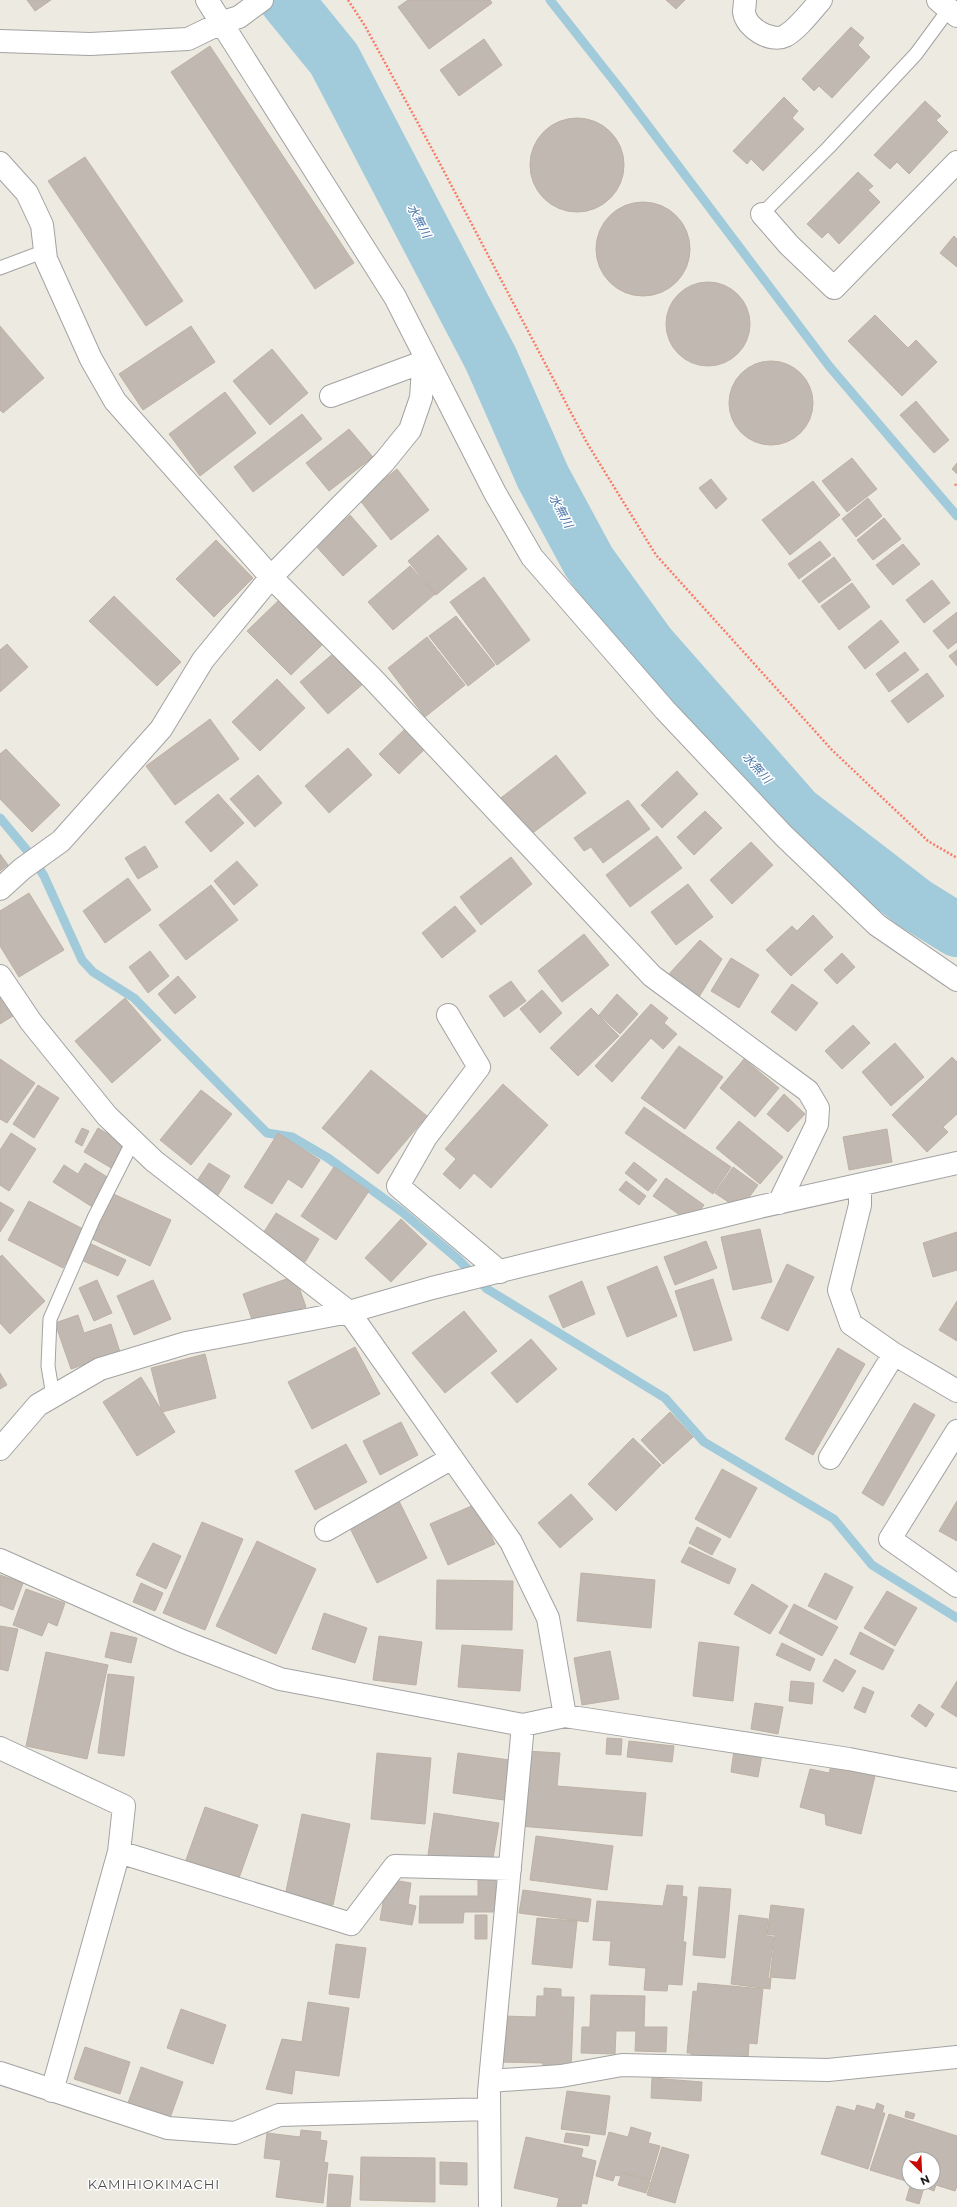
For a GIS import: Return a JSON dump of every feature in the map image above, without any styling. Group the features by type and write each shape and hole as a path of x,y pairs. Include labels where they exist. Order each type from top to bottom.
{"street":[{"path":"207,0 231,19 395,297 423,357 495,493 532,556 665,710 784,836 877,925 957,980"},
{"path":"0,41 90,44 188,39 231,19 262,0"},
{"path":"745,0 744,13 748,23 759,32 774,38 785,36 810,4"},
{"path":"762,214 789,245 834,288 957,162"},
{"path":"0,164 27,193 42,225 46,259 91,358 115,401 271,577 372,678 652,976 808,1091 818,1108 817,1124 779,1203"},
{"path":"331,396 423,357"},
{"path":"0,890 22,869 46,854 61,841 161,729 203,660 271,577 384,462 410,430 421,398 423,357"},
{"path":"0,976 30,1022 107,1116 178,1180 349,1312 511,1542 548,1618 565,1716"},
{"path":"448,1015 479,1066 426,1137 398,1186 500,1272"},
{"path":"0,1449 38,1405 100,1369 186,1343 349,1312 432,1288 779,1203 957,1163"},
{"path":"860,1185 860,1205 839,1290 851,1324 894,1354 957,1391"},
{"path":"830,1458 894,1354"},
{"path":"957,1430 890,1539 957,1586"},
{"path":"326,1530 452,1458"},
{"path":"0,1560 182,1642 280,1679 523,1726 565,1716 850,1759 957,1780"},
{"path":"490,2207 490,2081 523,1726"},
{"path":"0,1748 124,1806 119,1852 52,2091"},
{"path":"119,1852 351,1924 395,1866 510,1869"},
{"path":"490,2081 561,2076 622,2065 828,2070 957,2057"},
{"path":"0,2073 168,2128 235,2133 279,2115 489,2109"}],"lane":[{"path":"762,214 916,54 948,8"},
{"path":"0,268 45,251"},
{"path":"53,1396 48,1366 50,1319 91,1224 133,1141"}],"path":[{"path":"348,0 365,26 438,160 588,443 656,555 832,750 928,841 957,858"}],"building":[{"path":"27,0 51,0 35,11"},
{"path":"408,0 490,0 492,3 429,49 398,7"},
{"path":"666,0 685,0 676,9"},
{"path":"851,27 864,38 858,45 870,57 832,98 819,86 814,91 802,79"},
{"path":"484,39 502,65 459,96 440,70"},
{"path":"210,46 354,263 315,289 171,72"},
{"path":"784,97 798,111 792,118 804,129 763,171 751,159 747,164 733,151"},
{"path":"925,101 941,116 936,120 948,132 909,174 897,162 890,169 874,155"},
{"path":"577,118 595,121 610,132 621,147 624,165 621,183 610,198 595,209 577,212 559,209 544,198 533,183 530,165 533,147 544,132 559,121"},
{"path":"85,157 183,301 146,326 48,181"},
{"path":"858,172 873,186 868,190 880,202 839,244 828,232 822,238 807,224"},
{"path":"643,202 661,205 676,216 687,231 690,249 687,267 676,282 661,293 643,296 625,293 610,282 599,267 596,249 599,231 610,216 625,205"},
{"path":"954,236 957,239 957,267 940,253"},
{"path":"708,282 724,285 738,294 747,308 750,324 747,340 738,354 724,363 708,366 692,363 678,354 669,340 666,324 669,308 678,294 692,285"},
{"path":"875,315 908,348 916,340 937,362 902,396 848,341"},
{"path":"0,326 44,378 3,413 0,410"},
{"path":"191,326 215,362 143,410 119,374"},
{"path":"272,349 308,393 270,425 233,381"},
{"path":"771,361 787,364 801,373 810,387 813,403 810,419 801,433 787,442 771,445 755,442 741,433 732,419 729,403 732,387 741,373 755,364"},
{"path":"225,392 256,433 200,476 169,434"},
{"path":"916,401 949,440 934,453 900,415"},
{"path":"302,414 322,439 253,492 234,467"},
{"path":"349,429 373,457 329,491 306,463"},
{"path":"852,458 877,489 847,512 822,481"},
{"path":"957,463 957,474 952,469"},
{"path":"397,469 429,510 391,540 359,499"},
{"path":"711,479 727,499 716,509 699,488"},
{"path":"813,481 840,515 790,555 762,520"},
{"path":"868,498 882,516 856,537 842,519"},
{"path":"350,515 377,546 343,576 315,545"},
{"path":"884,518 901,539 873,560 857,540"},
{"path":"438,535 467,569 436,595 408,561"},
{"path":"216,540 253,578 214,617 176,579"},
{"path":"820,541 831,555 799,579 788,564"},
{"path":"903,544 920,564 893,585 876,565"},
{"path":"834,557 851,580 819,603 802,581"},
{"path":"410,566 435,594 393,630 368,602"},
{"path":"484,577 530,640 497,665 450,602"},
{"path":"932,580 950,603 924,623 906,600"},
{"path":"852,583 870,607 839,630 821,606"},
{"path":"114,596 181,662 157,686 89,621"},
{"path":"280,599 324,643 291,675 247,631"},
{"path":"957,612 957,642 948,649 933,631"},
{"path":"456,616 495,665 468,686 429,636"},
{"path":"881,620 899,642 865,669 848,647"},
{"path":"427,637 465,685 425,717 388,668"},
{"path":"7,644 28,667 0,692 0,650"},
{"path":"957,650 957,666 949,656"},
{"path":"335,652 363,684 328,714 300,682"},
{"path":"905,652 919,670 889,692 876,674"},
{"path":"927,673 944,696 908,723 891,701"},
{"path":"277,679 305,708 260,751 232,722"},
{"path":"210,719 239,759 175,805 146,766"},
{"path":"409,725 428,746 399,774 379,754"},
{"path":"348,748 372,775 329,813 305,786"},
{"path":"6,749 60,805 32,832 0,799 0,754"},
{"path":"556,755 586,793 526,838 497,801"},
{"path":"677,771 698,794 662,828 641,805"},
{"path":"258,775 282,803 255,827 230,799"},
{"path":"218,794 244,823 211,852 185,822"},
{"path":"628,800 650,829 603,863 591,847 584,851 574,838"},
{"path":"705,811 722,828 694,855 677,837"},
{"path":"657,836 682,868 630,907 606,875"},
{"path":"751,842 773,865 732,904 710,880"},
{"path":"145,846 158,867 138,879 125,858"},
{"path":"0,854 8,865 0,871"},
{"path":"511,857 532,884 481,925 460,897"},
{"path":"237,861 258,885 234,905 214,881"},
{"path":"128,878 151,910 105,943 83,911"},
{"path":"688,884 713,917 676,945 651,912"},
{"path":"211,885 238,920 186,960 159,925"},
{"path":"29,893 64,950 19,977 0,946 0,911"},
{"path":"455,906 476,931 442,958 422,933"},
{"path":"813,915 833,937 791,976 766,950 792,926 797,931"},
{"path":"584,934 609,965 562,1002 538,971"},
{"path":"700,940 722,959 699,997 669,974"},
{"path":"150,951 169,976 148,993 129,967"},
{"path":"842,953 855,967 837,984 824,970"},
{"path":"731,958 759,975 739,1008 711,991"},
{"path":"178,976 196,997 175,1014 158,994"},
{"path":"511,981 526,1001 504,1017 489,996"},
{"path":"792,984 818,1003 796,1031 771,1012"},
{"path":"542,990 562,1013 540,1033 520,1009"},
{"path":"0,993 13,1016 0,1024"},
{"path":"617,994 638,1014 620,1034 599,1015"},
{"path":"125,998 161,1040 112,1083 75,1041"},
{"path":"651,1004 668,1018 664,1023 677,1034 663,1049 651,1038 612,1082 595,1066"},
{"path":"591,1008 619,1036 578,1076 550,1048"},
{"path":"853,1025 870,1043 842,1069 825,1051"},
{"path":"895,1043 924,1077 891,1106 862,1072"},
{"path":"679,1046 723,1077 685,1129 641,1098"},
{"path":"952,1057 957,1062 957,1114 943,1127 948,1132 927,1152 892,1115"},
{"path":"0,1059 35,1083 7,1123 0,1119"},
{"path":"744,1059 779,1088 755,1117 720,1088"},
{"path":"371,1070 427,1116 378,1174 322,1128"},
{"path":"503,1084 548,1125 491,1188 474,1173 460,1189 443,1174 456,1159 445,1149"},
{"path":"38,1085 59,1098 34,1138 13,1124"},
{"path":"201,1090 232,1114 191,1165 160,1140"},
{"path":"784,1094 805,1114 788,1132 767,1114"},
{"path":"644,1107 731,1167 713,1194 625,1133"},
{"path":"739,1121 783,1157 760,1184 716,1148"},
{"path":"82,1128 89,1131 82,1146 75,1142"},
{"path":"98,1128 127,1145 113,1169 84,1152"},
{"path":"887,1129 892,1162 849,1170 843,1137"},
{"path":"11,1133 36,1149 9,1191 0,1185 0,1150"},
{"path":"278,1133 320,1160 302,1188 288,1179 272,1204 244,1187"},
{"path":"634,1162 657,1180 648,1191 625,1173"},
{"path":"85,1163 112,1180 94,1208 53,1182 64,1165 78,1174"},
{"path":"209,1163 230,1176 215,1200 193,1187"},
{"path":"334,1167 369,1191 336,1240 301,1216"},
{"path":"733,1167 758,1185 740,1210 715,1193"},
{"path":"666,1178 704,1205 691,1223 653,1196"},
{"path":"626,1181 646,1196 639,1205 619,1190"},
{"path":"109,1192 171,1220 150,1266 88,1237"},
{"path":"29,1201 83,1229 63,1268 8,1240"},
{"path":"0,1202 14,1210 0,1232"},
{"path":"276,1213 319,1239 305,1262 262,1235"},
{"path":"401,1219 427,1244 391,1282 365,1258"},
{"path":"760,1229 772,1282 733,1290 721,1237"},
{"path":"957,1232 957,1270 933,1277 923,1243"},
{"path":"706,1241 717,1268 675,1285 664,1257"},
{"path":"89,1243 126,1260 118,1276 81,1260"},
{"path":"2,1255 45,1301 10,1334 0,1323 0,1257"},
{"path":"787,1264 814,1277 788,1331 761,1318"},
{"path":"657,1266 677,1316 627,1337 607,1287"},
{"path":"295,1276 306,1307 254,1325 243,1294"},
{"path":"713,1279 732,1340 694,1351 675,1291"},
{"path":"97,1280 112,1313 94,1321 79,1288"},
{"path":"153,1280 171,1319 134,1335 117,1296"},
{"path":"582,1281 595,1314 563,1328 549,1296"},
{"path":"957,1301 957,1341 939,1330"},
{"path":"464,1311 497,1351 445,1393 412,1353"},
{"path":"78,1315 84,1333 111,1324 120,1352 71,1369 55,1323"},
{"path":"531,1339 557,1369 517,1403 491,1373"},
{"path":"355,1347 380,1394 312,1429 288,1382"},
{"path":"838,1348 865,1364 813,1455 785,1439"},
{"path":"205,1354 216,1398 162,1412 151,1368"},
{"path":"0,1373 7,1385 0,1389"},
{"path":"141,1377 175,1432 137,1456 103,1402"},
{"path":"914,1403 935,1415 883,1506 862,1493"},
{"path":"670,1412 693,1437 663,1464 641,1440"},
{"path":"401,1422 418,1455 380,1475 363,1441"},
{"path":"633,1438 661,1465 616,1511 588,1484"},
{"path":"346,1444 367,1482 315,1510 295,1471"},
{"path":"722,1469 757,1488 730,1538 695,1519"},
{"path":"571,1494 593,1519 560,1548 538,1523"},
{"path":"399,1501 427,1558 377,1583 349,1526"},
{"path":"957,1501 957,1541 939,1531"},
{"path":"476,1504 495,1544 448,1565 430,1524"},
{"path":"202,1522 243,1539 205,1630 163,1613"},
{"path":"697,1527 721,1539 712,1555 689,1543"},
{"path":"257,1541 316,1569 276,1654 216,1626"},
{"path":"153,1543 181,1556 166,1589 136,1575"},
{"path":"689,1547 736,1569 729,1584 681,1562"},
{"path":"581,1573 655,1580 651,1628 577,1621"},
{"path":"825,1573 853,1587 836,1620 808,1606"},
{"path":"0,1575 23,1583 13,1610 0,1605"},
{"path":"437,1580 513,1581 512,1630 436,1629"},
{"path":"141,1583 163,1593 155,1611 133,1602"},
{"path":"752,1584 788,1606 770,1634 734,1614"},
{"path":"26,1589 65,1603 57,1626 48,1622 42,1636 13,1625"},
{"path":"887,1591 917,1608 895,1646 864,1628"},
{"path":"794,1604 838,1627 822,1656 779,1633"},
{"path":"324,1613 367,1628 355,1663 312,1649"},
{"path":"0,1626 18,1629 8,1671 0,1669"},
{"path":"111,1632 137,1638 131,1663 105,1657"},
{"path":"860,1632 894,1650 883,1670 850,1654"},
{"path":"379,1636 422,1642 416,1685 373,1680"},
{"path":"699,1642 739,1647 733,1701 693,1696"},
{"path":"782,1643 815,1659 810,1671 776,1655"},
{"path":"462,1645 523,1650 520,1691 458,1687"},
{"path":"610,1651 619,1699 582,1705 574,1658"},
{"path":"46,1652 108,1665 87,1759 26,1746"},
{"path":"835,1659 856,1671 843,1692 823,1681"},
{"path":"108,1674 134,1677 124,1756 98,1753"},
{"path":"791,1681 814,1683 812,1704 789,1701"},
{"path":"957,1681 957,1717 941,1707"},
{"path":"863,1687 874,1692 865,1713 854,1708"},
{"path":"755,1703 783,1707 778,1734 751,1729"},
{"path":"919,1704 934,1714 926,1727 911,1716"},
{"path":"607,1738 622,1739 621,1755 606,1754"},
{"path":"629,1741 674,1746 672,1762 627,1757"},
{"path":"734,1750 762,1755 758,1777 731,1772"},
{"path":"526,1751 560,1753 557,1786 646,1793 642,1836 519,1826"},
{"path":"377,1753 431,1758 425,1824 371,1819"},
{"path":"458,1753 510,1760 504,1800 453,1793"},
{"path":"831,1766 875,1776 861,1834 826,1825 825,1814 800,1807 810,1769 829,1773"},
{"path":"205,1807 258,1825 239,1878 186,1860"},
{"path":"434,1813 499,1823 492,1864 428,1855"},
{"path":"302,1814 350,1824 333,1905 285,1896"},
{"path":"536,1836 613,1846 607,1890 530,1880"},
{"path":"496,1877 495,1912 464,1912 463,1923 419,1923 420,1896 478,1896 478,1878"},
{"path":"387,1879 411,1883 408,1904 416,1906 412,1925 380,1920"},
{"path":"667,1885 683,1886 682,1896 687,1897 683,1942 686,1942 682,1985 668,1984 667,1991 644,1990 646,1968 609,1965 611,1941 593,1940 597,1901 663,1906"},
{"path":"699,1887 731,1889 725,1958 693,1955"},
{"path":"523,1890 591,1899 588,1922 519,1913"},
{"path":"771,1905 804,1909 795,1979 770,1977 775,1935 767,1935"},
{"path":"475,1915 487,1915 487,1939 475,1939"},
{"path":"739,1915 768,1919 766,1936 774,1937 768,1978 771,1978 770,1989 731,1984"},
{"path":"537,1918 577,1921 572,1968 532,1964"},
{"path":"336,1944 366,1948 359,1998 329,1994"},
{"path":"698,1983 763,1989 757,2044 749,2043 748,2058 691,2057 691,2053 687,2053 693,1991 697,1992"},
{"path":"544,1988 561,1989 561,1997 574,1997 571,2071 543,2070 543,2063 500,2062 502,2016 536,2017 537,1996 544,1996"},
{"path":"591,1995 645,1996 644,2027 667,2027 666,2052 635,2051 636,2031 616,2031 615,2054 581,2053 582,2027 590,2027"},
{"path":"308,2002 349,2008 339,2076 295,2070 292,2094 266,2089 282,2039 302,2042"},
{"path":"181,2009 226,2025 213,2064 167,2048"},
{"path":"85,2047 130,2062 120,2094 74,2079"},
{"path":"141,2067 183,2082 170,2118 128,2103"},
{"path":"652,2078 702,2082 701,2101 651,2098"},
{"path":"567,2091 610,2096 605,2135 561,2129"},
{"path":"877,2103 884,2106 882,2113 885,2113 868,2169 821,2154 837,2106 855,2111 857,2105 875,2110"},
{"path":"906,2111 915,2114 913,2119 905,2117"},
{"path":"889,2114 957,2136 957,2186 955,2191 941,2187 941,2151 901,2151 901,2180 870,2170"},
{"path":"631,2127 651,2133 648,2143 660,2146 650,2180 621,2172 620,2176 615,2175 613,2181 596,2176 609,2132 628,2137"},
{"path":"301,2130 321,2132 320,2140 327,2141 324,2162 328,2163 323,2203 276,2197 281,2160 264,2158 267,2133 300,2137"},
{"path":"566,2133 590,2136 588,2146 564,2142"},
{"path":"526,2137 583,2149 581,2157 596,2161 587,2204 582,2203 581,2207 557,2207 559,2198 514,2188"},
{"path":"662,2147 689,2155 675,2203 647,2195"},
{"path":"361,2157 435,2158 435,2202 360,2200"},
{"path":"440,2162 467,2163 467,2185 440,2184"},
{"path":"622,2173 650,2181 646,2193 618,2185"},
{"path":"329,2174 353,2176 350,2207 327,2207"},
{"path":"909,2191 923,2191 919,2204 906,2200"}],"waterway":[{"name":"水無川","path":"286,0 334,59 491,359 543,477 589,562 649,645 797,813 915,904 957,930"},
{"path":"550,0 621,90 829,366 957,516"},
{"path":"0,818 30,854 44,876 82,960 93,972 134,998 267,1133 292,1137 328,1158 401,1211 458,1259 487,1289 665,1398 704,1442 834,1519 872,1565 957,1618"}],"district":[{"name":"KAMIHIOKIMACHI","path":"154,2184"}]}
